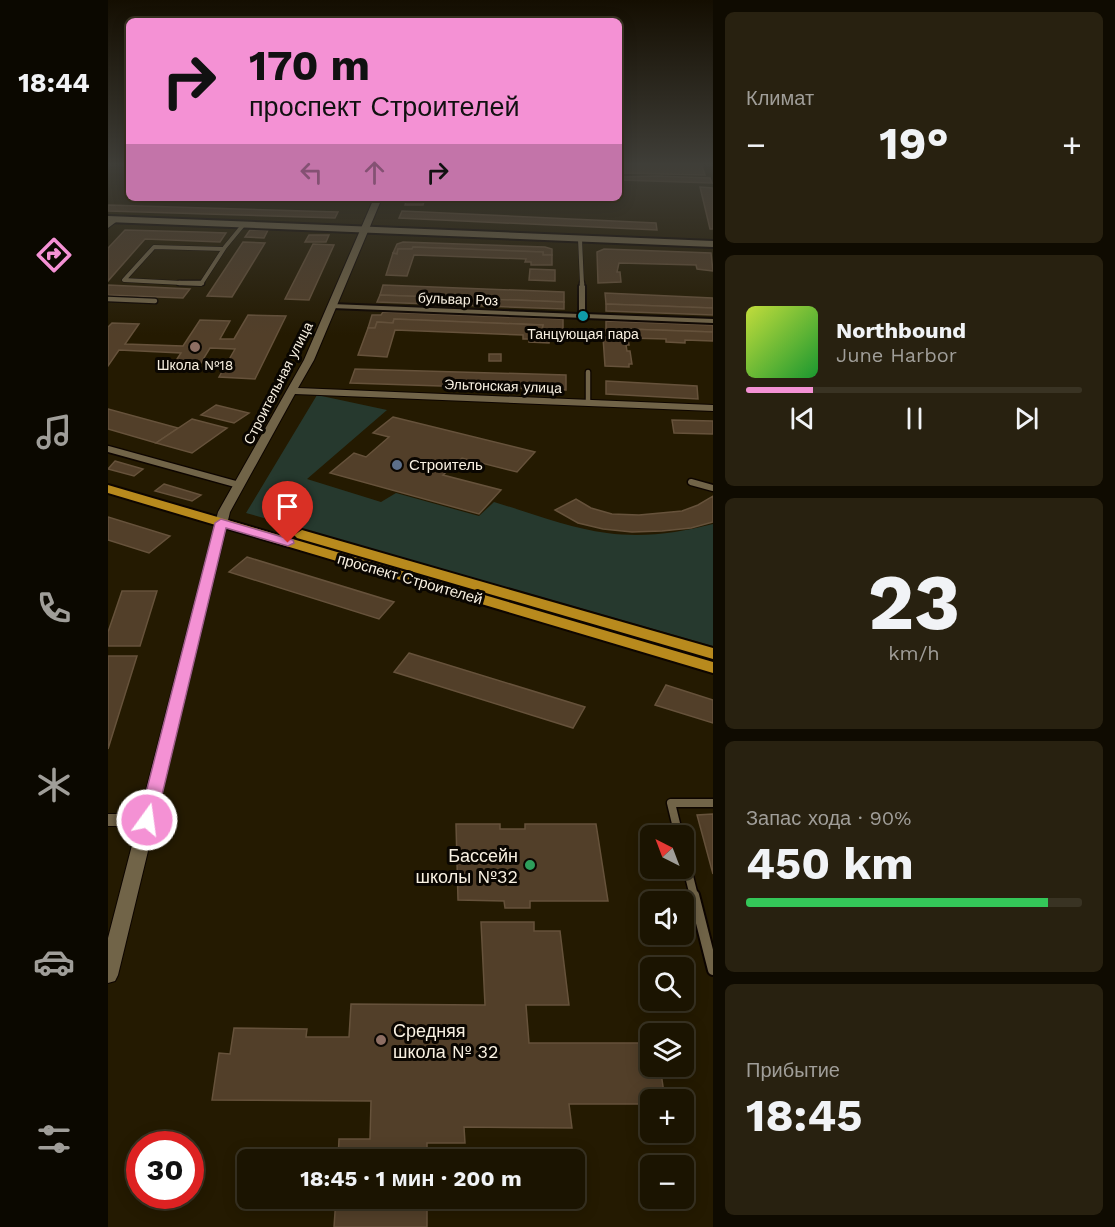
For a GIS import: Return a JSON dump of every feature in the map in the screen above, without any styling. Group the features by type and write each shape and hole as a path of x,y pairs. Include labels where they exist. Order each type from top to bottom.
{"main road":[{"name":"проспект Строителей","path":"108,478 223,518 713,668"},
{"name":"проспект Строителей","path":"108,489 223,518 713,654"}],"street":[{"path":"145,220 713,244"},
{"name":"Строительная улица","path":"108,975 113,937 147,820 223,518 309,360 368,220"},
{"path":"582,286 582,316"},
{"name":"бульвар Роз","path":"332,306 713,321"},
{"name":"Эльтонская улица","path":"292,391 713,408"},
{"path":"108,820 147,820"}],"lane":[{"path":"223,249 154,247 124,280 201,284 223,249 244,224"},
{"path":"580,239 582,286"},
{"path":"108,299 155,301"},
{"path":"588,372 588,403"},
{"path":"108,449 239,485"},
{"path":"692,483 713,488"},
{"path":"676,825 671,803 713,803"},
{"path":"690,879 713,970"}],"green space":[{"path":"317,395 387,410 307,479 381,502 396,493 479,516 494,502 564,524 607,533 660,534 713,524 713,646 246,513"}],"building":[{"path":"448,220 598,220 656,223 657,230"},
{"path":"708,220 713,220 713,229 710,229"},
{"path":"125,230 226,233 220,242 145,239 108,281 108,248"},
{"path":"250,230 268,230 264,238 245,237"},
{"path":"309,235 329,235 326,242 305,242"},
{"path":"243,242 265,243 232,297 207,296"},
{"path":"403,242 545,247 552,249 552,255 543,255 543,252 413,247 412,249 398,249 397,254 393,253 397,244"},
{"path":"313,244 334,245 309,300 285,299"},
{"path":"413,247 543,252 543,255 552,255 552,265 531,265 531,262 525,262 526,259 414,255 407,276 386,275 393,253 397,254 398,249 412,249"},
{"path":"604,249 711,253 713,271 697,269 696,265 619,263 617,272 620,272 621,282 598,283 597,252"},
{"path":"530,269 555,270 555,281 529,280"},
{"path":"108,285 190,289 183,298 108,295"},
{"path":"383,285 564,292 564,302 380,295"},
{"path":"605,293 713,298 713,308 606,304"},
{"path":"380,295 564,302 564,309 377,302"},
{"path":"606,304 713,308 713,315 606,311"},
{"path":"383,312 563,319 563,333 549,333 549,330 542,329 543,325 394,319 393,323 377,322 375,328 368,328 372,315 381,315"},
{"path":"248,315 286,316 255,379 219,377 235,349 210,348 199,366 173,365 181,353 119,350 108,366 108,327 112,323 139,324 125,344 183,346 200,320 230,321 220,339 234,339"},
{"path":"394,319 543,325 542,329 549,330 549,343 529,342 529,339 523,339 523,335 395,330 387,357 358,355 368,328 375,328 377,322 393,323"},
{"path":"606,321 713,325 713,332 628,329 628,331 606,331"},
{"path":"628,329 713,332 713,341 685,340 685,343 666,342 666,339 628,338 629,345 626,345 627,351 630,351 632,364 629,364 629,367 605,366 603,337 607,337 606,331 628,331"},
{"path":"489,354 501,354 501,361 489,361"},
{"path":"355,369 566,375 566,390 350,383"},
{"path":"606,381 697,386 698,399 606,394"},
{"path":"216,405 249,413 234,423 201,415"},
{"path":"108,409 178,428 156,443 108,429"},
{"name":"Строитель","path":"393,417 535,452 517,472 462,458 443,475 501,490 479,514 330,473 354,453 366,457 389,437 373,433"},
{"path":"192,419 227,428 192,453 156,443"},
{"path":"672,420 713,421 713,434 674,433"},
{"path":"115,461 143,469 134,476 108,469"},
{"path":"164,484 201,495 192,501 155,491"},
{"path":"713,496 713,522 691,528 662,531 632,532 603,529 578,523 555,510 576,499 591,508 612,514 639,515 682,511"},
{"path":"108,517 170,536 149,553 108,540"},
{"path":"247,557 394,602 379,619 229,572"},
{"path":"122,591 157,591 140,646 108,646 108,632"},
{"path":"409,653 585,707 573,728 394,672"},
{"path":"108,656 137,656 108,749"},
{"path":"666,685 713,700 713,723 655,705"},
{"path":"713,814 713,874 697,815"},
{"name":"Бассейн школы №32","path":"456,824 500,824 500,829 525,829 525,824 596,824 608,901 530,901 530,908 505,908 504,901 458,900"},
{"name":"Средняя школа № 32","path":"481,922 534,922 534,931 560,931 569,1005 526,1005 529,1043 640,1043 640,1077 662,1077 663,1089 640,1089 640,1104 569,1104 572,1128 464,1127 465,1143 427,1143 427,1149 339,1149 339,1139 370,1139 371,1101 212,1100 219,1053 230,1054 234,1028 307,1029 306,1037 349,1037 351,1004 485,1005"},
{"path":"335,1209 427,1209 427,1227 334,1227"}],"place":[{"name":"Танцующая пара","path":"583,316"},
{"name":"Школа №18","path":"195,347"},
{"name":"Строитель","path":"397,465"},
{"name":"Бассейн школы №32","path":"530,865"},
{"name":"Средняя школа № 32","path":"381,1040"}],"route":[{"path":"147,820 221,523 288,543"}]}
